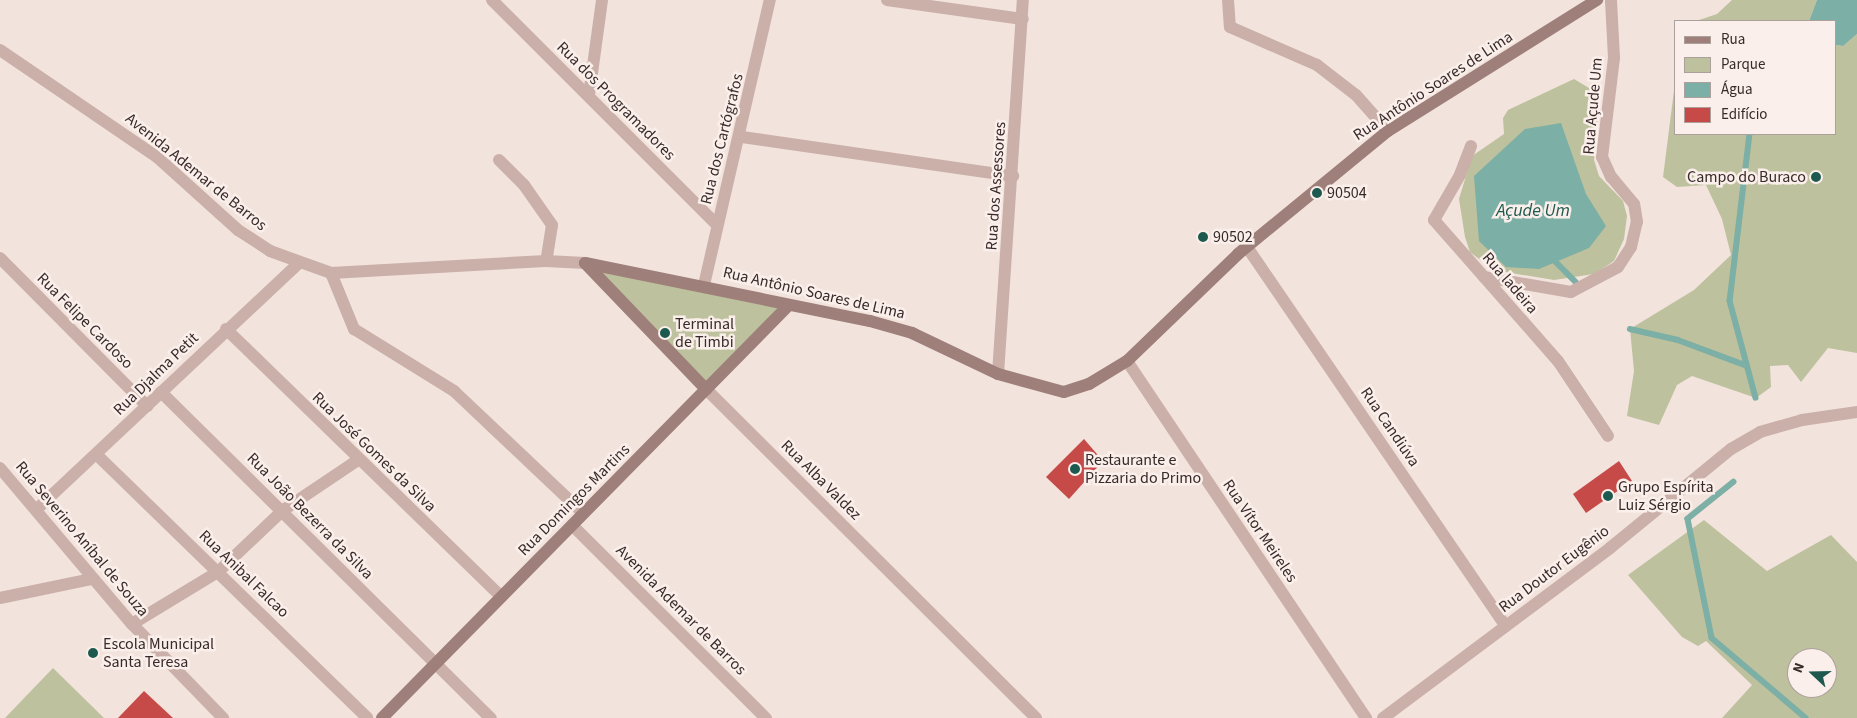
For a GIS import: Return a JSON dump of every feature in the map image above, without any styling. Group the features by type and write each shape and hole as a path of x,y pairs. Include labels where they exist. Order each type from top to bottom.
{"street":[{"name":"Rua dos Programadores","path":"492,0 717,225"},
{"path":"589,95 602,0"},
{"name":"Rua dos Cartógrafos","path":"704,285 717,225 742,137 770,0"},
{"path":"887,0 1023,19"},
{"name":"Rua dos Assessores","path":"998,374 1013,176 1023,0"},
{"path":"1228,0 1230,27 1317,65 1356,95 1388,131"},
{"name":"Rua Antônio Soares de Lima","path":"331,273 546,261 585,263 704,285 912,332 998,374 1064,392 1089,384 1127,361 1247,247 1388,131 1581,5 1597,0"},
{"name":"Rua Açude Um","path":"1484,277 1571,292 1618,267 1631,247 1637,222 1634,204 1610,177 1602,157 1614,58 1611,0"},
{"name":"Avenida Ademar de Barros","path":"0,50 157,157 238,230 298,264 331,273"},
{"path":"742,137 1013,176"},
{"name":"Rua ladeira","path":"1470,146 1460,176 1434,220 1558,361 1608,436"},
{"path":"499,160 524,185 552,225 546,261"},
{"name":"Rua Candiúva","path":"1247,247 1506,626"},
{"name":"Rua Felipe Cardoso","path":"0,258 147,406"},
{"name":"Rua Alba Valdez","path":"585,263 706,389 1036,718"},
{"name":"Rua Djalma Petit","path":"38,508 97,455 226,329 298,264"},
{"path":"331,273 354,329 454,391 584,513"},
{"name":"Rua Domingos Martins","path":"382,718 789,305"},
{"name":"Rua José Gomes da Silva","path":"226,329 358,460 501,596"},
{"name":"Rua Vítor Meireles","path":"1127,361 1366,718"},
{"name":"Rua João Bezerra da Silva","path":"161,392 491,718"},
{"name":"Rua Doutor Eugênio","path":"1382,718 1506,626 1731,450 1777,427 1857,412"},
{"name":"Rua Anibal Falcao","path":"97,455 367,718"},
{"path":"132,624 218,572 282,511 358,460"},
{"name":"Rua Severino Aníbal de Souza","path":"0,468 38,508 92,579 132,624 223,718"},
{"name":"Avenida Ademar de Barros","path":"572,525 766,718"},
{"path":"0,598 92,579"}],"green space":[{"path":"1732,0 1817,0 1809,20 1699,20 1717,14"},
{"path":"1857,34 1857,353 1828,348 1801,382 1788,365 1770,366 1771,387 1756,398 1692,376 1677,385 1659,425 1627,416 1634,371 1630,329 1694,290 1731,255 1722,219 1706,185 1677,187 1663,177 1674,91 1674,135 1837,135 1837,45 1843,46"},
{"path":"1574,79 1589,88 1599,104 1594,160 1599,176 1623,201 1627,216 1624,239 1614,261 1594,274 1554,280 1493,270 1470,252 1465,237 1459,199 1472,156 1504,134 1503,118 1508,110"},
{"path":"585,263 789,305 706,389"},
{"path":"1704,520 1767,571 1831,535 1857,562 1857,718 1722,718 1752,685 1706,641 1698,646 1682,637 1628,575"},
{"path":"53,668 104,718 5,718"}],"water":[{"path":"1817,0 1857,0 1857,34 1843,46 1837,45 1837,20 1809,20"},
{"name":"Açude Um","path":"1561,123 1586,194 1606,226 1589,248 1539,269 1506,267 1479,241 1474,176 1525,129"}],"building":[{"name":"Restaurante e Pizzaria do Primo","path":"1084,439 1103,461 1069,499 1046,477"},
{"path":"1619,461 1632,481 1586,513 1573,494"},
{"path":"144,691 173,718 118,718"}],"waterway":[{"path":"1750,135 1730,301 1756,398"},
{"path":"1556,262 1576,282"},
{"path":"1630,329 1678,340 1745,365"},
{"path":"1734,482 1688,519 1712,638 1806,718"}],"place":[{"name":"Campo do Buraco","path":"1816,177"},
{"name":"90504","path":"1317,193"},
{"name":"90502","path":"1203,237"},
{"name":"Terminal de Timbi","path":"665,333"},
{"name":"Restaurante e Pizzaria do Primo","path":"1075,469"},
{"name":"Grupo Espírita Luiz Sérgio","path":"1608,496"},
{"name":"Escola Municipal Santa Teresa","path":"93,653"}]}
